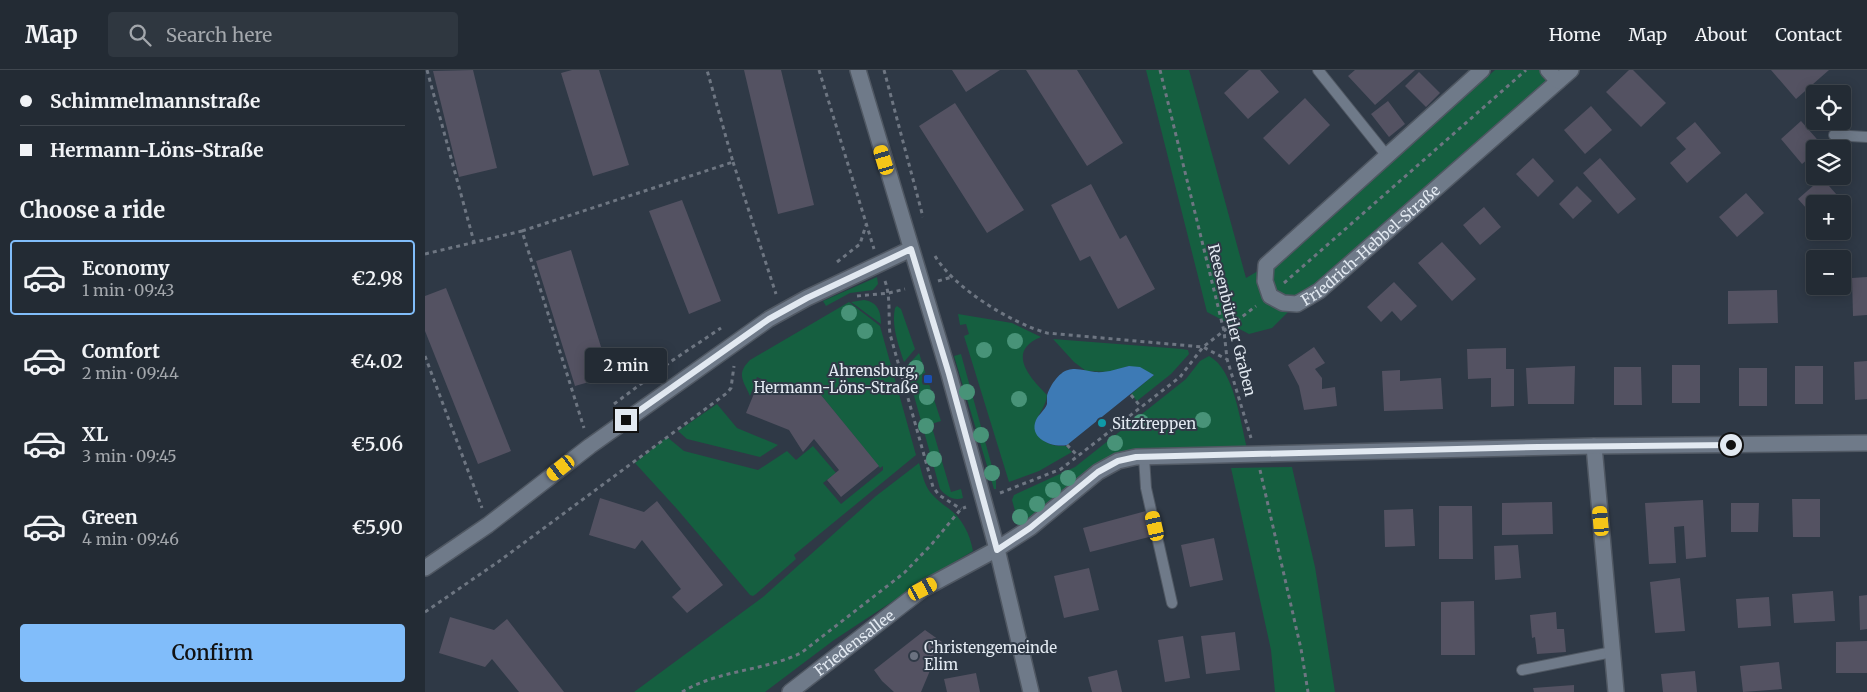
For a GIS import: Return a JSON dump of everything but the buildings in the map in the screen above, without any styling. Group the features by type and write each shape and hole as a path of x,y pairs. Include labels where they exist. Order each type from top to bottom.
{"street":[{"path":"858,70 949,374 997,550 1031,692"},
{"path":"1270,296 1265,281 1266,266 1482,70"},
{"path":"1548,70 1559,81"},
{"name":"Friedrich-Hebbel-Straße","path":"1270,296 1283,303 1297,304 1319,291 1571,70"},
{"path":"425,568 488,525 590,446 769,319 807,298 911,249"},
{"name":"Friedensallee","path":"790,692 923,589 997,550 1030,528 1098,472 1118,461 1144,457 1257,454 1594,446 1867,443"},
{"path":"1594,446 1616,692"}],"lane":[{"path":"1318,70 1387,156"},
{"path":"1834,135 1867,137"},
{"path":"1144,457 1146,488 1172,603"},
{"path":"1522,670 1612,652"}],"path":[{"path":"427,70 474,242"},
{"path":"707,70 733,162 776,294"},
{"path":"819,70 889,293 888,315 890,334 933,487 939,495 961,509"},
{"path":"884,70 925,224"},
{"name":"Reesenbüttler Graben","path":"1160,70 1224,331 1227,359 1257,454 1301,649 1308,692"},
{"path":"682,692 689,687 721,676 790,658 801,653 904,573 931,545 961,509 1061,469 1180,377 1203,347 1270,296 1526,70"},
{"path":"425,254 522,231 733,162"},
{"path":"522,231 590,446"},
{"path":"932,250 942,267 957,282 1007,316 1032,329 1047,333 1203,347 1227,359"},
{"path":"854,296 889,293"},
{"path":"425,356 488,525"},
{"path":"425,612 506,557 727,393 731,388 733,371 738,361"},
{"path":"1131,395 1141,407"},
{"path":"1067,445 1077,456"}],"green space":[{"path":"1146,70 1189,70 1246,278 1292,251 1495,70 1560,70 1311,289 1272,328 1249,334 1207,312"},
{"path":"877,277 878,284 873,290 850,293 826,306 823,301"},
{"path":"864,300 876,305 881,324 851,302"},
{"path":"849,302 880,326 916,455 794,555 796,559 753,596 750,595 635,463 667,437 684,451 758,470 787,451 796,460 813,446 836,473 823,483 841,504 883,470 883,466 880,468 812,384 798,395 757,377 750,396 743,381 742,373 750,360"},
{"path":"897,306 901,309 915,349 904,362 894,322 895,308"},
{"path":"958,314 1012,323 1041,337 1030,343 1025,349 1023,357 1028,372 1047,395 1035,428 1041,438 1047,443 1056,446 1066,446 1072,452 1039,471 1009,482 964,336 969,334 966,324 960,325"},
{"path":"1053,339 1182,349 1188,350 1189,354 1171,374 1137,401 1131,394 1154,375 1129,366 1110,372 1086,371 1074,362"},
{"path":"919,353 941,421 931,424 951,492 961,489 963,498 956,499 950,497 940,489 906,367"},
{"path":"961,354 996,481 996,489 994,489 954,356"},
{"path":"1209,356 1225,372 1230,384 1247,448 1210,451 1087,473 1028,518 1023,520 1017,518 1012,500 1014,495 1075,467 1186,379 1200,361"},
{"path":"717,404 737,428 778,445 760,457 687,439 678,431"},
{"path":"919,463 928,489 961,522 970,539 973,551 934,574 834,640 765,692 634,692 763,597 876,496"},
{"path":"1292,467 1315,567 1335,692 1275,692 1271,650 1231,468"}],"water":[{"path":"1129,366 1140,367 1154,375 1067,445 1055,445 1043,441 1035,432 1036,420 1047,404 1050,388 1055,380 1065,371 1078,369 1099,372"}],"place":[{"name":"Ahrensburg, Hermann-Löns-Straße","path":"928,379"},
{"name":"Sitztreppen","path":"1102,423"},
{"name":"Christengemeinde Elim","path":"914,656"}],"route":[{"path":"626,420 769,319 807,298 911,249 949,374 997,550 1030,528 1098,472 1118,461 1136,457 1538,447 1731,445"}]}
